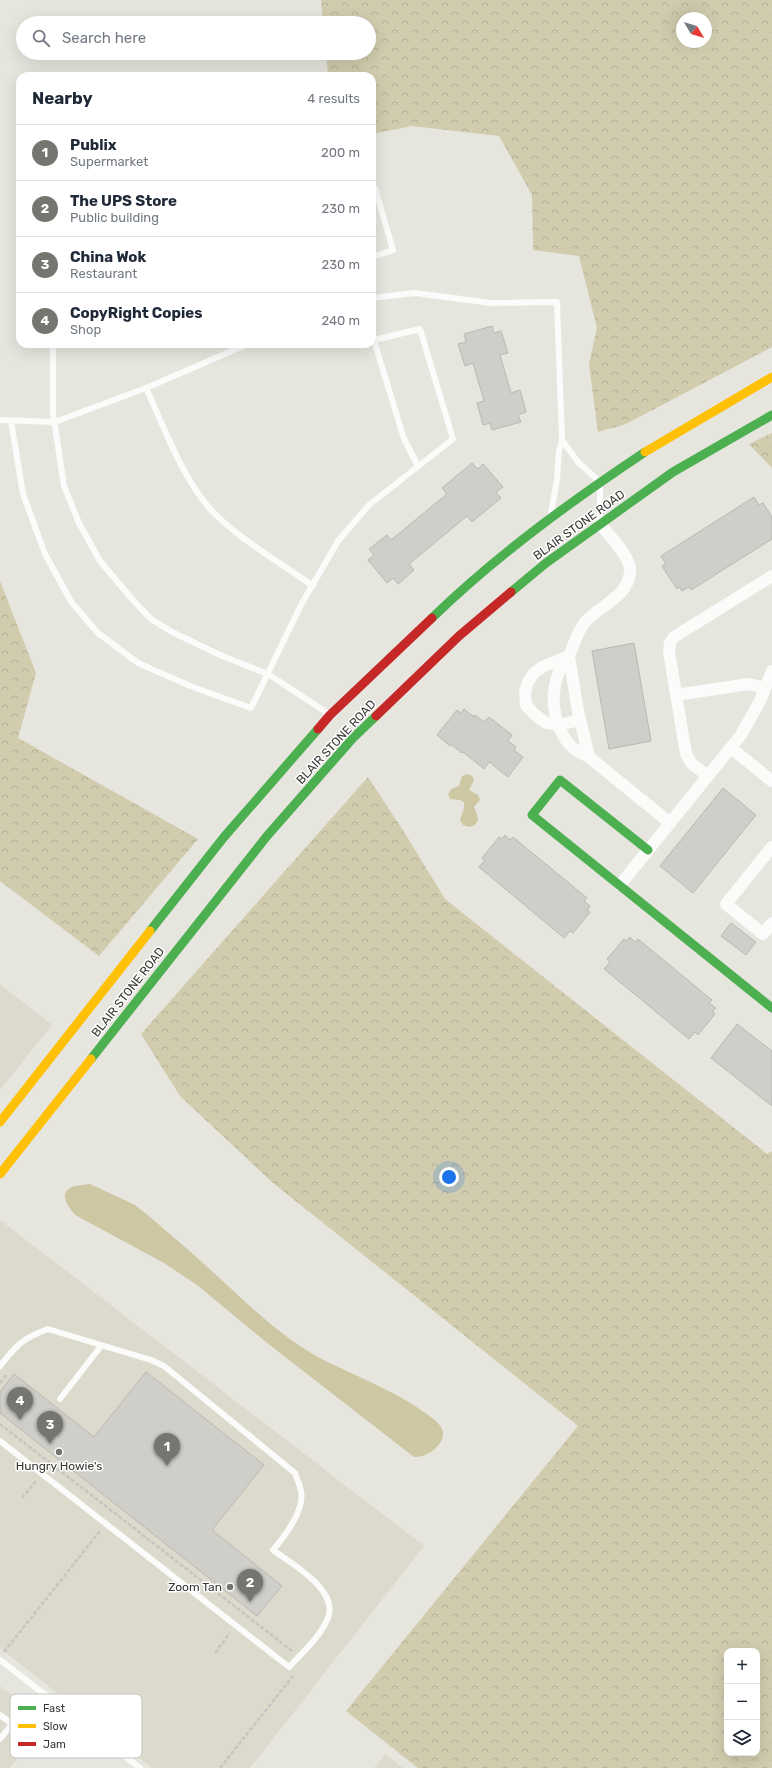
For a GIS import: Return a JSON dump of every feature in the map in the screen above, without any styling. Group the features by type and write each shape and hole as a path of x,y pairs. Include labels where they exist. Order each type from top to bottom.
{"main road":[{"name":"BLAIR STONE ROAD","path":"0,1122 224,837 330,715 439,611 526,536 550,520 600,482 659,443 772,377"},
{"name":"BLAIR STONE ROAD","path":"0,1174 267,836 353,738 459,636 546,563 673,472 772,415"},
{"path":"648,850 560,780 532,815 770,1002"}],"street":[{"path":"600,524 624,554 630,565 630,573 627,584 621,592 588,619 580,628 569,656 557,675 554,696 555,713 562,732 571,746 589,757 670,823"},
{"path":"708,776 692,764 686,754 669,652 670,643 674,637 772,576"},
{"path":"569,656 580,720 589,757"},
{"path":"569,656 542,667 534,673 528,682 525,692 526,705 534,714 546,723 559,725 580,720"},
{"path":"620,885 741,735 760,701 772,671"},
{"path":"676,695 749,684 765,688"},
{"path":"731,748 772,781"},
{"path":"772,847 726,904 763,934 772,924"}],"lane":[{"path":"376,195 393,250 376,256"},
{"path":"376,298 415,293 491,303 557,302 562,440 559,451 557,480 550,520"},
{"path":"11,421 24,494 45,554 72,603 98,633 138,663 190,686 251,708 301,605 338,541 369,505 453,439 420,329 376,336"},
{"path":"376,347 404,440 418,466"},
{"path":"53,348 55,422 64,486 79,523 100,560 132,600 151,619 172,632 220,655 268,674 330,715"},
{"path":"0,420 55,422 146,388 239,348"},
{"path":"146,388 191,482 211,510 229,527 313,586"},
{"path":"562,440 578,462 600,482 600,524"},
{"path":"0,1366 20,1342 33,1334 48,1330 151,1360 164,1366 295,1473 302,1492 301,1501 293,1524 273,1550 316,1582 324,1591 330,1607 328,1618 319,1633 289,1667 0,1441"},
{"path":"60,1399 101,1346"},
{"path":"0,1659 45,1694"},
{"path":"0,1715 10,1722"},
{"path":"0,1739 10,1726"},
{"path":"127,1758 140,1768"}],"path":[{"path":"0,1659 114,1513"}],"shaded area":[{"path":"468,774 472,776 474,780 469,790 478,795 480,800 474,807 478,820 475,825 469,827 463,825 460,820 464,808 464,802 450,799 448,794 451,789 459,786 462,776"},
{"path":"0,984 52,1025 0,1090"},
{"path":"90,1184 135,1205 287,1337 318,1357 402,1398 431,1417 440,1425 443,1432 443,1438 440,1443 431,1452 420,1457 414,1457 271,1346 197,1285 164,1263 77,1216 66,1202 65,1194 72,1187"},
{"path":"0,1220 424,1546 250,1768 152,1768 139,1758 142,1758 142,1694 58,1694 0,1648"},
{"path":"0,1686 10,1694 10,1758 18,1758 10,1768 0,1768"},
{"path":"385,1754 403,1768 374,1768"}],"green space":[{"path":"321,0 772,0 772,347 626,424 598,432 589,364 597,328 579,256 533,250 532,195 499,136 412,126 376,133 376,72 328,72 327,60 376,60 376,16 322,16"},
{"path":"772,433 772,468 749,444"},
{"path":"0,581 36,673 18,738 198,839 99,956 0,881"},
{"path":"368,777 445,899 767,1154 772,1151 772,1768 418,1768 346,1711 578,1426 273,1183 180,1096 141,1034"}],"building":[{"path":"492,326 494,333 501,331 508,353 500,355 511,393 520,390 526,412 518,415 521,422 492,430 490,423 483,425 477,403 484,401 473,363 465,366 458,344 466,342 464,334"},
{"path":"472,463 478,469 483,464 503,487 496,492 501,498 472,522 467,516 409,564 414,570 398,584 393,578 387,583 368,560 374,555 369,549 387,535 391,540 447,494 442,488"},
{"path":"754,497 759,505 763,503 772,517 772,539 691,590 689,587 682,591 679,587 677,589 662,566 666,564 661,556"},
{"path":"634,643 651,741 609,749 592,651"},
{"path":"464,709 474,717 475,715 484,722 489,717 512,735 508,741 516,747 514,750 523,757 508,777 489,762 484,769 463,752 462,753 452,745 450,746 437,735 457,710 461,713"},
{"path":"723,788 756,815 693,893 660,866"},
{"path":"505,835 510,840 513,837 587,898 584,901 590,906 587,910 590,912 573,933 570,931 564,938 479,867 485,860 482,858 499,837 502,839"},
{"path":"731,923 756,942 746,955 721,936"},
{"path":"630,937 635,942 638,939 712,1000 709,1003 716,1008 712,1012 715,1014 698,1035 695,1032 689,1039 604,969 610,962 607,959 624,939 627,941"},
{"path":"737,1024 772,1051 772,1106 711,1058"},
{"path":"146,1372 264,1465 212,1530 282,1586 257,1616 0,1413 0,1392 14,1374 94,1437"}],"traffic: fast":[{"path":"511,592 546,563 673,472 772,415"},
{"path":"432,618 508,551 589,490 645,452"},
{"path":"91,1059 267,836 353,738 376,716"},
{"path":"150,931 224,837 318,729"},
{"path":"648,850 560,780 532,815 772,1008"}],"traffic: slow":[{"path":"645,452 772,377"},
{"path":"0,1122 150,931"},
{"path":"0,1174 91,1059"}],"traffic: jam":[{"path":"376,716 459,636 511,592"},
{"path":"318,729 330,715 432,618"}],"place":[{"name":"CopyRight Copies","path":"20,1420"},
{"name":"China Wok","path":"50,1444"},
{"name":"Hungry Howie's","path":"59,1452"},
{"name":"Publix","path":"167,1466"},
{"name":"Zoom Tan","path":"230,1587"},
{"name":"The UPS Store","path":"250,1602"}]}
